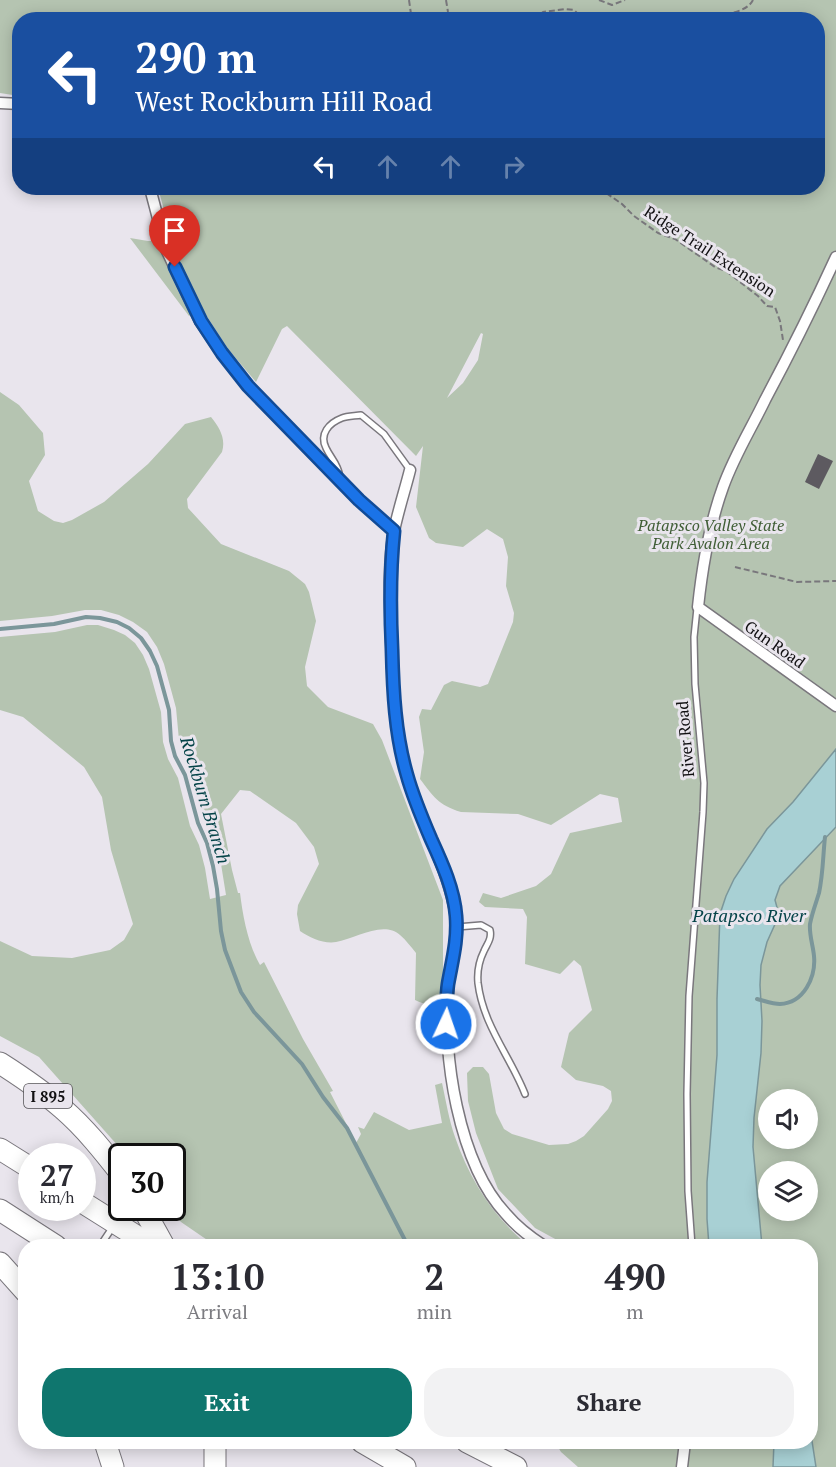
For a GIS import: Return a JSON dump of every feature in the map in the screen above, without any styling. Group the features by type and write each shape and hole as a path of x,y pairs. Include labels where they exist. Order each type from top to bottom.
{"highway":[{"name":"I 895","path":"0,1063 27,1080 63,1109 108,1158"},
{"path":"0,1149 18,1160"},
{"path":"0,1210 46,1239"},
{"path":"96,1211 141,1239"},
{"path":"150,1221 160,1239"},
{"path":"0,1263 18,1283"},
{"path":"107,1449 113,1467"},
{"path":"215,1449 216,1467"},
{"path":"375,1449 405,1467"},
{"path":"481,1449 516,1467"}],"street":[{"path":"152,195 166,249 201,321 222,353 248,386 359,500 394,531"},
{"name":"River Road","path":"698,607 700,584 723,487 836,257"},
{"path":"410,470 394,531 390,567 393,680 400,746 407,775 450,886 456,914 454,955 448,985 446,1024 448,1062 464,1134 476,1168 489,1192 505,1213 534,1239"},
{"name":"Gun Road","path":"698,607 836,706"},
{"path":"681,1467 684,1449"}],"lane":[{"path":"341,482 339,468 325,446 324,435 326,428 342,418 361,415 384,434 410,470"},
{"name":"River Road","path":"691,1239 687,1169 689,996 704,783 695,684 694,637 698,607"},
{"path":"457,927 481,925 490,930 491,937 479,963 477,974 481,1000 492,1032 517,1074 525,1094"},
{"path":"105,1239 115,1223"}],"path":[{"path":"599,0 612,5 625,0"},
{"path":"737,12 750,5 753,0"},
{"path":"543,12 565,9 576,12"},
{"name":"Ridge Trail Extension","path":"609,195 658,233 675,239 715,267 726,271 767,306 775,307 783,340 787,336"},
{"path":"735,567 797,582 836,581"}],"green space":[{"name":"Patapsco Valley State Park Avalon Area","path":"0,0 836,0 836,1467 578,1467 559,1449 818,1449 818,1239 555,1239 535,1228 498,1189 476,1133 468,1101 467,1073 473,1067 483,1067 489,1074 496,1113 504,1129 512,1134 549,1145 568,1144 584,1136 608,1109 612,1101 611,1091 603,1086 576,1080 561,1067 569,1033 592,1010 581,966 574,960 560,974 525,964 527,917 523,909 485,907 479,902 483,893 501,898 536,886 551,874 570,833 622,822 618,798 600,794 551,825 518,814 461,812 441,803 433,795 420,779 424,752 419,717 422,709 431,710 444,685 452,681 480,687 488,684 513,622 514,613 506,586 508,557 503,539 487,529 463,547 436,543 429,538 416,507 423,446 416,456 287,326 282,329 256,382 228,349 202,309 189,316 130,238 169,241 160,195 825,195 825,12 12,12 12,95 0,93","holes":["481,333 483,334 478,360 463,383 447,398"]},
{"path":"0,392 19,405 43,433 45,455 29,481 38,511 54,521 63,523 104,502 148,464 185,424 211,417 223,438 222,452 187,499 188,508 221,544 289,571 305,584 316,621 305,667 307,686 328,707 373,724 382,740 443,900 443,988 433,1003 425,1004 415,1000 416,953 402,937 393,931 377,930 344,940 327,942 317,940 300,931 298,905 319,864 314,847 296,823 250,791 240,790 221,814 232,870 238,893 240,893 244,921 252,948 260,965 264,962 303,1039 333,1091 330,1092 356,1143 361,1134 358,1127 364,1129 374,1112 409,1130 442,1123 435,1085 442,1083 455,1137 468,1168 484,1197 504,1223 521,1239 206,1239 180,1221 186,1221 186,1143 115,1143 39,1057 0,1036 0,941 32,956 72,958 110,950 124,940 133,924 111,850 102,797 84,767 23,717 0,710 0,637 98,625 125,635 135,643 149,669 161,712 163,742 168,759 178,778 190,826 199,845 210,899 226,895 214,840 205,821 192,772 182,753 176,708 157,647 147,632 119,615 101,610 85,610 0,621"}],"water":[{"name":"Patapsco River","path":"836,749 836,827 780,886 775,900 778,911 776,922 767,942 761,965 761,1053 753,1147 761,1239 708,1239 707,1182 717,1055 720,914 734,879 767,829 793,802"},
{"path":"774,1449 813,1449 816,1467 773,1467"}],"building":[{"path":"818,454 833,461 819,489 805,482"}],"waterway":[{"name":"Rockburn Branch","path":"0,629 54,624 86,617 100,618 129,628 141,638 150,651 157,666 169,710 171,741 175,756 185,775 198,823 207,843 217,889 225,950 241,992 254,1012 302,1064 323,1097 347,1128 404,1239"},
{"path":"757,999 777,1004 788,1003 796,999 807,988 814,964 810,924 819,893 825,837"}],"route":[{"path":"175,267 201,321 248,386 359,500 394,531 390,567 390,613 393,680 400,746 417,804 450,886 456,914 457,931 448,985 446,1024"}]}
